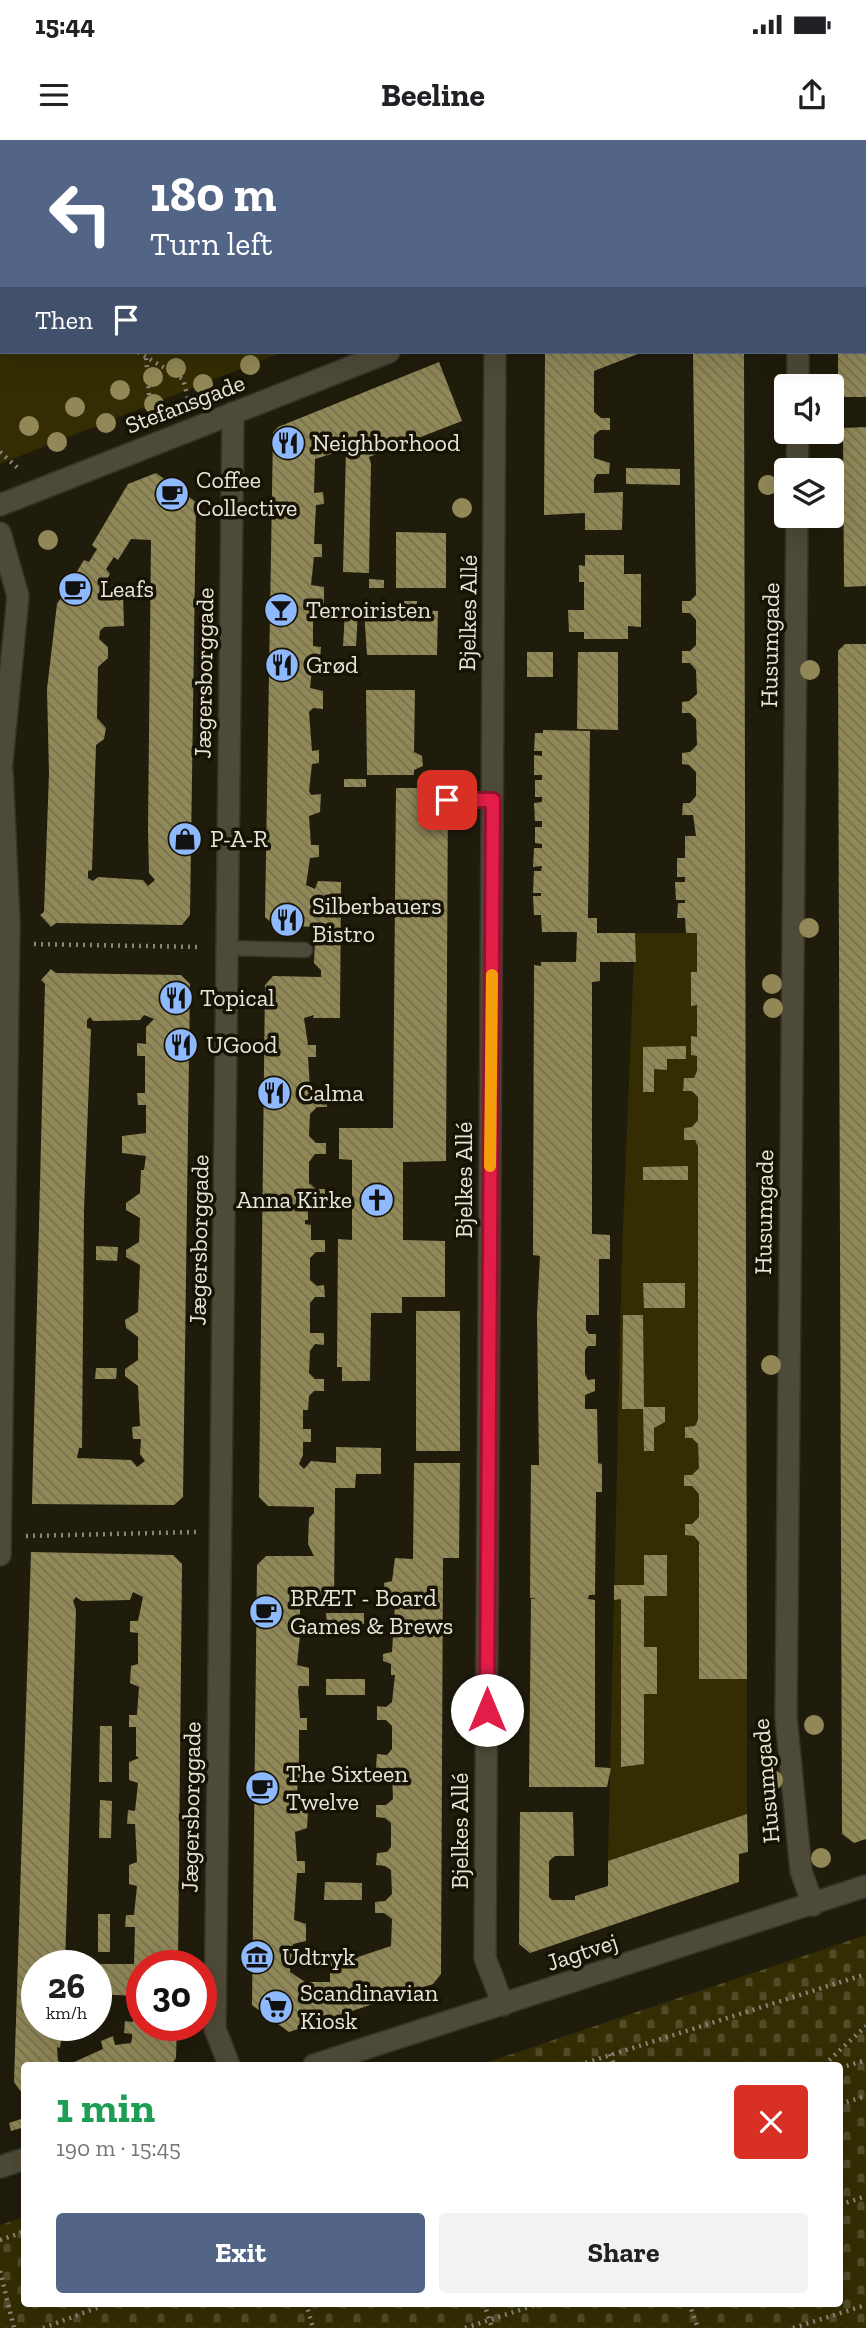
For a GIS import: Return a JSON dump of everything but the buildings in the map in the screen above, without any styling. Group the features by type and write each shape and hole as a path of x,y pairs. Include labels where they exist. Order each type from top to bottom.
{"street":[{"name":"Stefansgade","path":"0,505 383,354"},
{"name":"Bjelkes Allé","path":"495,354 485,1958 503,2005"},
{"path":"798,354 798,374"},
{"name":"Jægersborggade","path":"228,2062 215,2029 233,413"},
{"name":"Husumgade","path":"797,528 786,1717 801,1871 813,1905"},
{"path":"0,533 18,596 1,777 8,943 0,1555"},
{"name":"Jagtvej","path":"323,2062 866,1886"},
{"path":"0,2166 21,2160"}],"lane":[{"path":"447,800 493,800"},
{"path":"226,948 305,950"}],"path":[{"path":"148,354 183,379 195,428"},
{"path":"148,354 153,444"},
{"path":"8,943 226,948"},
{"path":"1,1537 221,1532"},
{"path":"587,2062 866,1974"},
{"path":"827,2062 866,2026"},
{"path":"610,2054 613,2062"},
{"path":"843,2067 866,2060"},
{"path":"843,2103 866,2096"},
{"path":"843,2204 866,2196"},
{"path":"0,2240 21,2233"},
{"path":"0,2271 15,2328"},
{"path":"793,2328 866,2305"},
{"path":"43,2328 99,2307"},
{"path":"307,2307 313,2328"},
{"path":"485,2307 492,2328"},
{"path":"466,2328 529,2307"},
{"path":"690,2307 698,2328"}],"green space":[{"path":"0,354 278,354 0,464"},
{"path":"635,933 697,933 697,972 692,1005 697,1005 697,1037 691,1037 691,1055 697,1056 697,1071 694,1078 684,1078 683,1090 692,1091 698,1097 698,1120 692,1127 684,1128 684,1140 695,1140 698,1146 698,1420 695,1426 685,1427 685,1437 692,1438 698,1444 699,1468 692,1475 684,1475 685,1486 692,1486 699,1494 699,1517 692,1524 685,1524 685,1535 694,1536 699,1542 699,1679 747,1679 747,1814 608,1861 622,1252"},
{"path":"866,1935 866,2328 0,2328 0,2225 21,2218 21,2307 843,2307 843,2062 488,2062"}],"slow traffic":[{"path":"490,1166 492,975"}],"place":[{"name":"Neighborhood","path":"288,443"},
{"name":"Coffee Collective","path":"172,494"},
{"name":"Leafs","path":"75,589"},
{"name":"Terroiristen","path":"281,610"},
{"name":"Grød","path":"282,665"},
{"name":"P-A-R","path":"185,839"},
{"name":"Silberbauers Bistro","path":"287,920"},
{"name":"Topical","path":"176,998"},
{"name":"UGood","path":"181,1045"},
{"name":"Calma","path":"274,1093"},
{"name":"Anna Kirke","path":"377,1200"},
{"name":"BRÆT - Board Games & Brews","path":"266,1612"},
{"name":"The Sixteen Twelve","path":"262,1788"},
{"name":"Udtryk","path":"257,1957"},
{"name":"Scandinavian Kiosk","path":"276,2007"}],"route":[{"path":"447,800 493,800 487,1710"}]}
